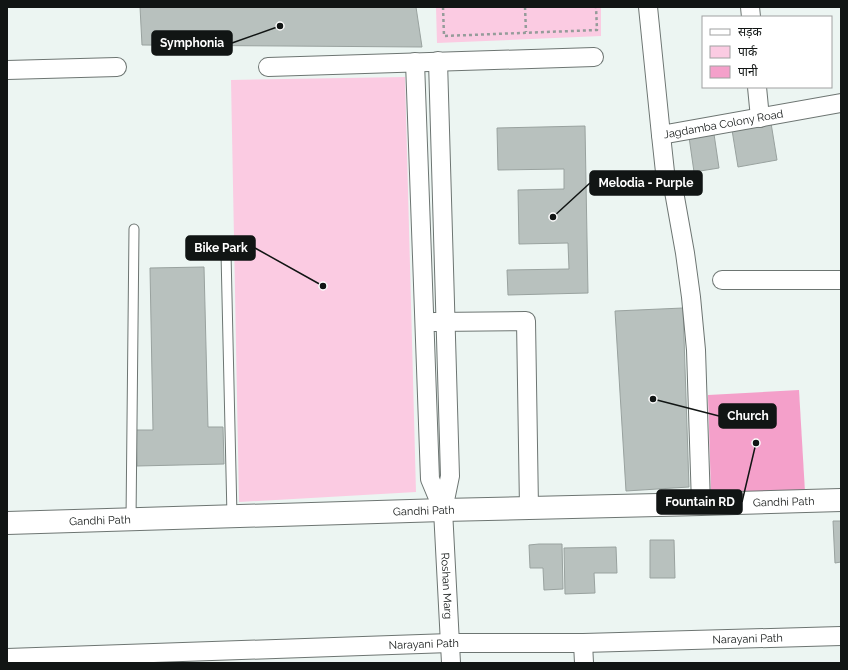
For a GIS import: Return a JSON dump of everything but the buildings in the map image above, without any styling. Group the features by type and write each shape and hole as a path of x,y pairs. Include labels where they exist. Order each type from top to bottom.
{"street":[{"name":"Jagdamba Colony Road","path":"648,7 661,135 841,103"},
{"path":"268,67 594,56"},
{"path":"438,61 450,476 443,510"},
{"path":"415,62 430,479 443,510"},
{"path":"7,70 117,67"},
{"path":"757,88 760,118"},
{"path":"661,135 685,254 691,296 696,350 700,504"},
{"path":"722,280 841,280"},
{"path":"425,323 526,321 529,508"},
{"name":"Gandhi Path","path":"7,523 841,500"},
{"name":"Roshan Marg","path":"443,510 450,663"},
{"name":"Narayani Path","path":"7,658 319,655 450,643 583,643 841,636"},
{"path":"583,643 584,663"}],"lane":[{"path":"131,520 134,229"},
{"path":"226,253 232,516"}],"path":[{"path":"443,7 444,36 597,30 596,7"},
{"path":"525,7 526,33"}],"green space":[{"path":"436,7 601,7 601,36 437,43"},
{"path":"405,77 416,492 239,502 231,80"}],"water":[{"path":"799,390 805,492 711,493 708,395"}],"place":[{"name":"Symphonia","path":"280,26"},
{"name":"Melodia - Purple","path":"553,217"},
{"name":"Bike Park","path":"323,286"},
{"name":"Church","path":"653,399"},
{"name":"Fountain RD","path":"756,443"}]}
